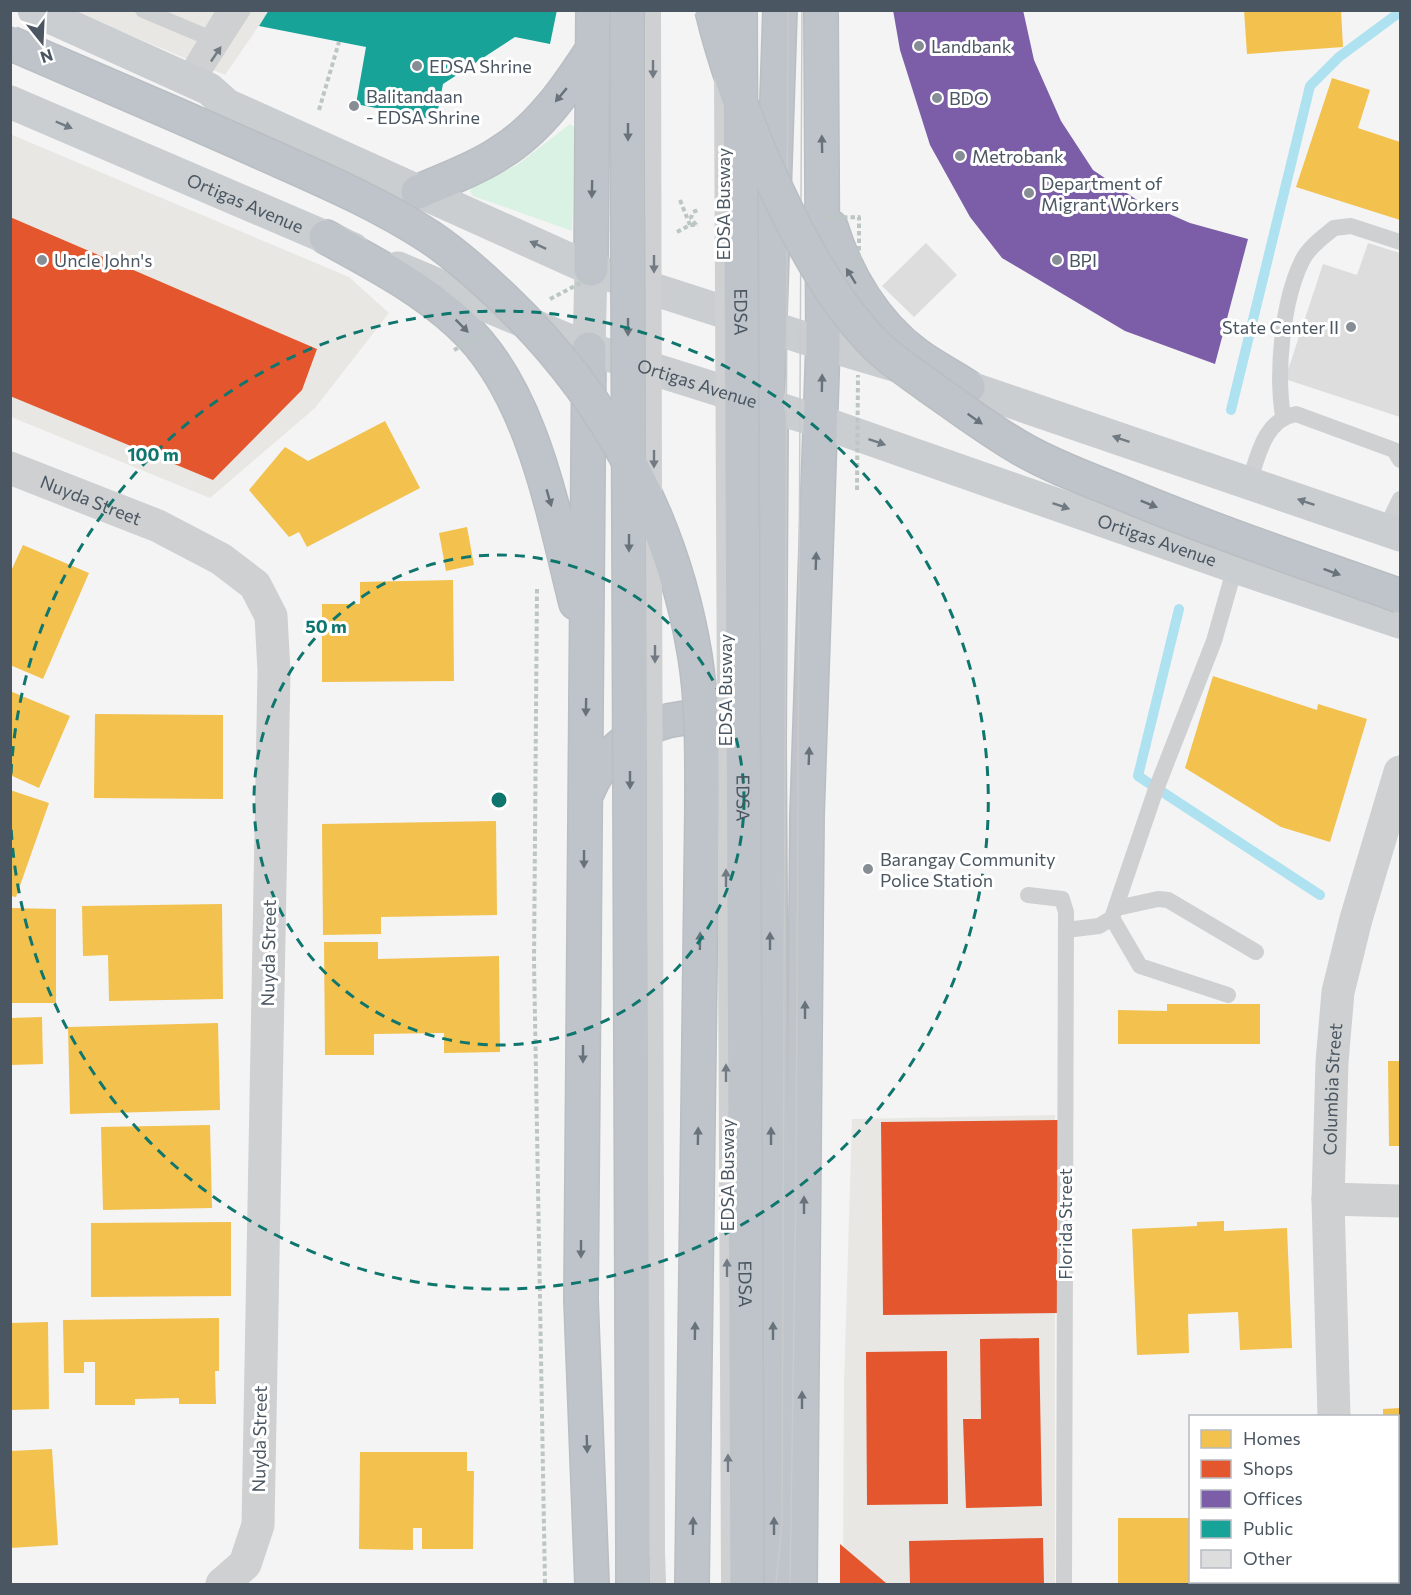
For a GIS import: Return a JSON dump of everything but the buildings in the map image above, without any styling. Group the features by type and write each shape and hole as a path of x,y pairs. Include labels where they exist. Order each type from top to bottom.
{"highway":[{"path":"591,269 593,10"},
{"path":"627,10 645,1551 633,1584"},
{"path":"712,10 734,84 784,204 806,248 836,296 870,340 968,414 1049,463 1228,534 1401,596"},
{"name":"EDSA","path":"740,10 747,1584"},
{"path":"780,10 769,743 788,1434 800,1584"},
{"path":"788,244 795,10"},
{"path":"774,1584 788,1434 821,422 823,202 821,10"},
{"path":"10,43 350,192 430,237 451,252 532,325 582,385 609,424 630,462 655,520 681,595 695,653 701,709 702,808 692,1584"},
{"path":"422,193 499,154 538,123 569,85 594,47"},
{"path":"823,202 841,260 873,312 916,354 968,387"},
{"path":"326,237 422,292 462,325 485,351 510,393 536,457 549,495 588,648"},
{"path":"589,349 581,1300 592,1584"},
{"path":"584,801 594,776 609,755 628,737 651,725 676,718 702,716 728,721 769,743"}],"main road":[{"path":"34,10 190,86 199,101 227,105 591,269 823,344 968,387 1393,532"},
{"path":"10,21 190,86"},
{"name":"Ortigas Avenue","path":"10,102 589,349 773,414 821,422 1235,567 1401,622"},
{"path":"410,273 424,272 435,266 448,249 453,225 453,215 422,193"},
{"path":"777,329 788,244"},
{"path":"589,349 591,269"}],"street":[{"name":"Nuyda Street","path":"10,468 158,526 221,559 255,585 271,616 274,671 258,1525 244,1564 222,1584"},
{"name":"Columbia Street","path":"1334,1415 1328,1199 1332,1062 1338,992 1356,919 1401,771"},
{"path":"1328,1199 1401,1201"}],"lane":[{"path":"143,10 207,37"},
{"path":"190,86 207,37 225,10"},
{"path":"190,86 243,10"},
{"path":"653,10 645,1551 658,1584"},
{"name":"EDSA Busway","path":"722,10 729,1584"},
{"path":"10,33 370,191 422,193"},
{"path":"1283,416 1278,388 1278,365 1291,294 1302,260 1334,228 1352,226 1401,242"},
{"path":"1249,483 1266,436 1283,416 1296,414 1394,450 1401,460"},
{"path":"1393,532 1401,499"},
{"path":"1228,995 1140,966 1115,913 1155,792 1214,641 1235,567"},
{"name":"Florida Street","path":"1028,894 1062,899 1065,907 1064,1584"},
{"path":"1066,930 1099,926 1115,913 1158,899 1168,900 1256,952"}],"path":[{"path":"318,112 339,42"},
{"path":"537,579 534,961 545,1584"}],"shaded area":[{"path":"73,11 269,11 225,75"},
{"path":"10,134 349,277 389,313 315,408 210,498 11,417"},
{"path":"1055,1115 1055,1584 843,1584 844,1384 852,1119"}],"green space":[{"path":"570,124 575,127 572,231 473,196 470,191 474,185 517,165"}],"waterway":[{"path":"1231,410 1310,86 1339,57 1400,12"},
{"path":"1179,609 1138,776 1320,895"}],"tram line":[{"path":"776,1584 782,1522 788,10"},
{"path":"790,1584 796,1186 802,10"}],"place":[{"name":"Landbank","path":"919,46"},
{"name":"EDSA Shrine","path":"417,66"},
{"name":"BDO","path":"937,98"},
{"name":"Balitandaan - EDSA Shrine","path":"354,106"},
{"name":"Metrobank","path":"960,156"},
{"name":"Department of Migrant Workers","path":"1029,193"},
{"name":"Uncle John's","path":"42,260"},
{"name":"BPI","path":"1057,260"},
{"name":"State Center II","path":"1351,327"},
{"name":"Barangay Community Police Station","path":"868,869"}]}
